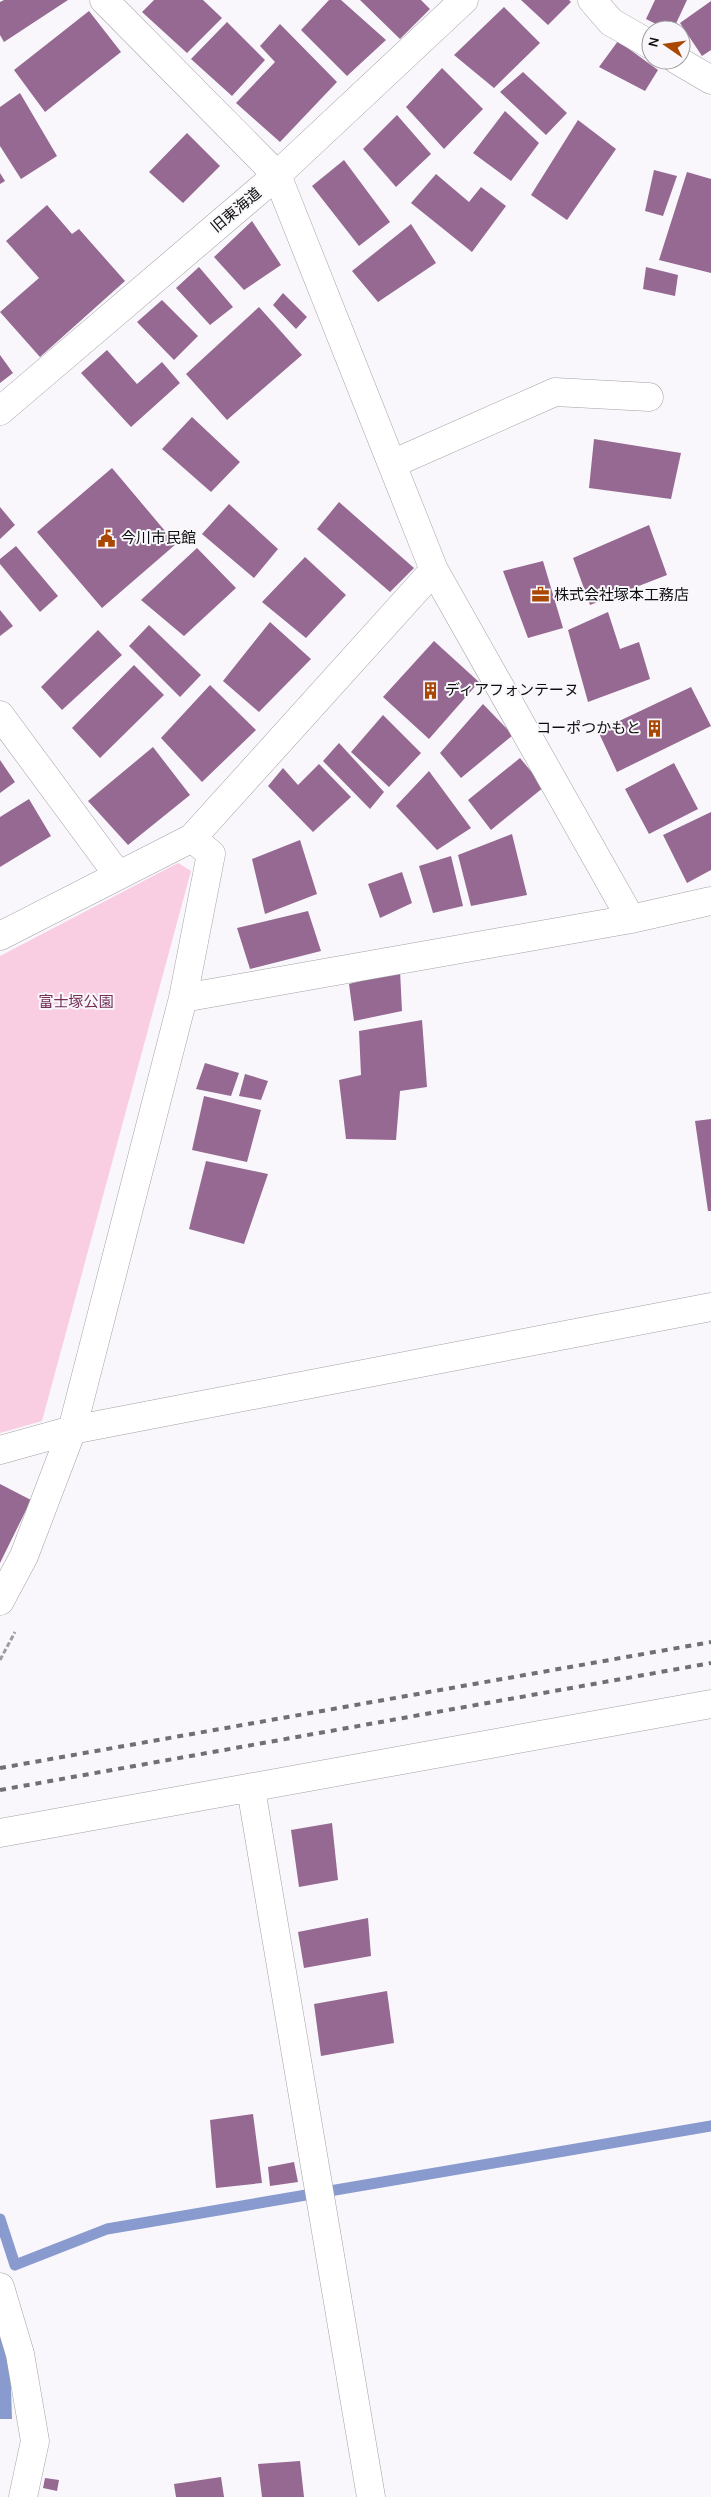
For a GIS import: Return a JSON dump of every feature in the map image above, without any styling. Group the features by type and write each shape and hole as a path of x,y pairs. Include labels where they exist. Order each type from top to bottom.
{"street":[{"path":"104,0 277,175 434,570 631,919"},
{"name":"旧東海道","path":"0,411 277,175 464,0"},
{"path":"592,0 611,22 641,39"},
{"path":"691,68 711,80"},
{"path":"392,464 555,392 649,397"},
{"path":"0,936 192,838 434,570"},
{"path":"0,716 118,875"},
{"path":"0,1601 24,1556 72,1430 182,998 211,854 192,838"},
{"path":"182,998 631,919 711,901"},
{"path":"0,1450 72,1430 711,1308"},
{"path":"0,1832 252,1789 711,1704"},
{"path":"252,1789 371,2497"},
{"path":"0,2287 20,2354 36,2441 23,2497"}],"green space":[{"name":"富士塚公園","path":"178,863 191,871 42,1421 0,1433 0,956"}],"water":[{"path":"0,2324 10,2357 12,2419 0,2419"}],"building":[{"path":"4,0 68,0 4,42 0,35 0,2"},
{"path":"154,0 203,0 222,18 187,53 142,12"},
{"path":"329,0 341,0 386,40 347,76 301,30"},
{"path":"360,0 421,0 430,9 400,39"},
{"path":"521,0 569,0 571,2 548,25"},
{"path":"655,0 687,0 678,20 646,19"},
{"path":"711,1 711,50 702,56 691,40 691,20 684,20"},
{"path":"504,7 540,43 494,88 454,55"},
{"path":"89,11 121,52 45,112 14,70"},
{"path":"227,22 265,60 232,96 191,59"},
{"path":"280,24 337,82 280,142 236,103 275,62 260,46"},
{"path":"618,41 641,58 641,70 658,70 645,91 599,67"},
{"path":"442,68 483,109 444,149 406,107"},
{"path":"523,72 567,113 546,135 500,92"},
{"path":"20,93 57,156 21,179 0,146 0,107"},
{"path":"505,111 539,143 511,181 473,153"},
{"path":"397,115 431,154 396,187 363,149"},
{"path":"578,120 616,149 567,220 531,195"},
{"path":"187,133 220,166 183,203 149,172"},
{"path":"344,160 390,222 359,246 312,186"},
{"path":"654,170 677,176 663,216 645,211"},
{"path":"687,172 711,179 711,273 659,260"},
{"path":"0,173 5,181 0,184"},
{"path":"436,174 469,202 481,187 506,206 472,252 411,203"},
{"path":"47,205 72,234 79,229 125,281 40,357 0,312 39,278 6,241"},
{"path":"252,221 281,265 244,290 214,257"},
{"path":"411,224 436,263 378,302 352,271"},
{"path":"199,267 233,307 210,325 176,288"},
{"path":"646,267 678,275 675,296 643,289"},
{"path":"283,293 307,317 296,329 273,305"},
{"path":"162,300 198,336 174,360 137,322"},
{"path":"259,307 302,355 227,420 186,374"},
{"path":"107,350 137,384 162,362 180,383 131,427 81,373"},
{"path":"0,355 13,373 0,383"},
{"path":"192,417 240,462 211,492 162,449"},
{"path":"594,439 681,453 671,499 589,488"},
{"name":"今川市民館","path":"112,468 176,544 102,608 37,532"},
{"path":"339,502 414,568 390,592 317,529"},
{"path":"229,504 278,549 254,578 202,534"},
{"path":"0,507 15,525 0,539"},
{"path":"649,525 667,575 590,605 573,558"},
{"path":"16,546 58,596 40,612 0,564 0,559"},
{"path":"197,548 236,588 184,636 141,600"},
{"path":"305,557 346,595 306,638 262,602"},
{"path":"543,561 563,628 528,638 503,571"},
{"path":"0,610 13,626 0,636"},
{"path":"608,612 620,649 639,642 650,679 588,702 568,630"},
{"path":"270,622 311,659 259,712 223,681"},
{"path":"149,625 201,675 180,697 129,646"},
{"path":"98,630 122,655 62,710 41,687"},
{"name":"ディアフォンテーヌ","path":"434,641 479,682 429,739 383,697"},
{"path":"134,665 164,695 100,758 72,728"},
{"path":"210,685 256,730 202,782 161,738"},
{"name":"コーポつかもと","path":"691,687 711,726 617,772 598,731"},
{"path":"483,704 513,735 461,778 440,753"},
{"path":"383,715 421,753 389,787 351,752"},
{"path":"339,743 384,792 370,809 323,761"},
{"path":"153,747 190,795 128,845 88,801"},
{"path":"520,758 544,787 491,830 468,800"},
{"path":"0,760 15,782 0,793"},
{"path":"674,763 698,809 649,834 625,789"},
{"path":"319,764 351,797 313,832 268,786 283,768 298,785"},
{"path":"429,771 471,828 437,850 396,806"},
{"path":"29,799 51,836 0,867 0,817"},
{"path":"711,812 711,870 687,883 663,835"},
{"path":"512,834 527,895 471,906 458,855"},
{"path":"300,840 317,894 265,914 252,859"},
{"path":"451,856 463,906 433,913 419,866"},
{"path":"402,872 412,903 380,918 368,884"},
{"path":"308,911 321,951 250,969 237,928"},
{"path":"400,971 402,1011 354,1021 349,984"},
{"path":"422,1020 427,1087 400,1091 396,1140 346,1139 339,1080 361,1075 359,1031"},
{"path":"205,1063 239,1073 231,1096 196,1089"},
{"path":"245,1074 268,1081 261,1100 239,1096"},
{"path":"204,1096 261,1110 247,1162 192,1150"},
{"path":"711,1119 711,1211 708,1211 695,1121"},
{"path":"206,1161 268,1174 244,1244 189,1229"},
{"path":"0,1484 31,1500 0,1563"},
{"path":"332,1823 338,1880 299,1887 291,1830"},
{"path":"368,1918 371,1956 304,1968 298,1932"},
{"path":"387,1991 394,2043 321,2056 314,2004"},
{"path":"253,2114 262,2183 216,2188 210,2120"},
{"path":"294,2162 298,2182 270,2186 268,2167"},
{"path":"300,2461 304,2497 262,2497 258,2464"},
{"path":"221,2477 224,2497 176,2497 174,2484"},
{"path":"45,2478 59,2480 57,2491 43,2488"}],"waterway":[{"path":"0,2219 15,2265 107,2229 711,2126"}],"railway":[{"path":"0,1768 711,1642"},
{"path":"0,1790 711,1663"}],"place":[{"name":"今川市民館","path":"107,538"},
{"name":"株式会社塚本工務店","path":"540,595"},
{"name":"ディアフォンテーヌ","path":"431,690"},
{"name":"コーポつかもと","path":"655,728"}]}
